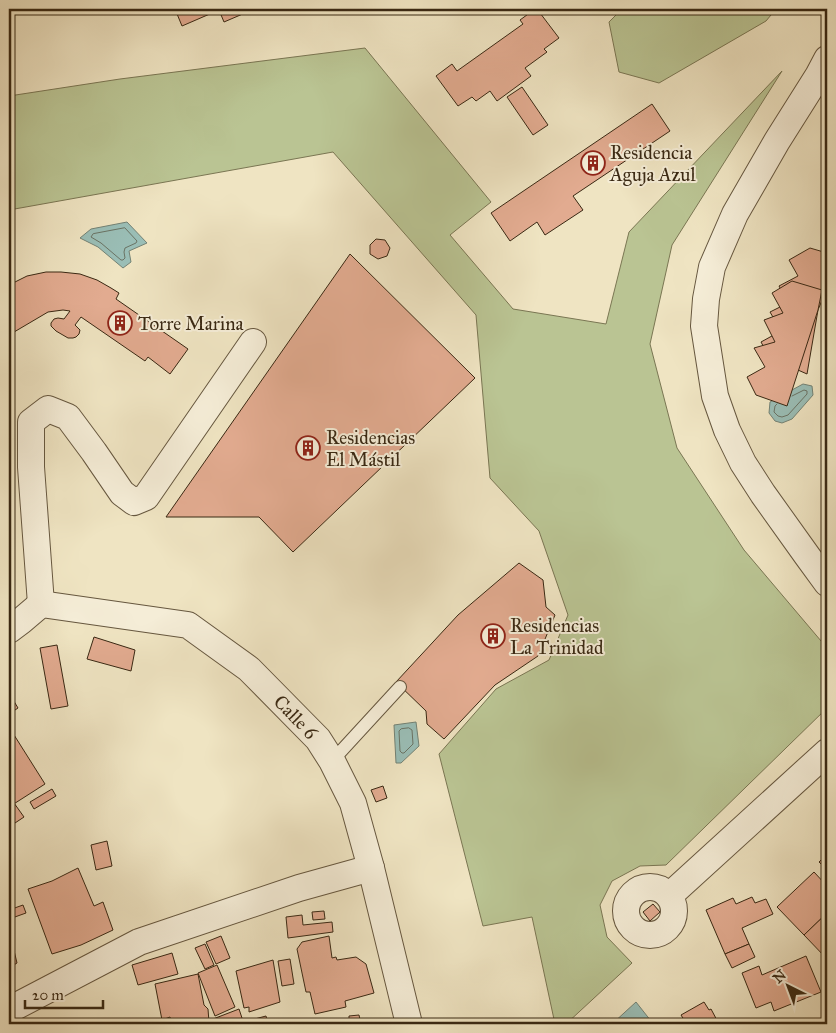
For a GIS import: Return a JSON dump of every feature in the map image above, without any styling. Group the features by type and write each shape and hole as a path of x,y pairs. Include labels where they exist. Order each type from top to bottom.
{"street":[{"path":"827,59 735,214 712,267 706,299 704,326 715,396 727,430 743,462 764,494 827,582"},
{"path":"9,630 41,604 31,467 31,422 48,409 68,417 122,493 134,502 146,497 253,342"},
{"name":"Calle 6","path":"41,604 188,625 249,669 318,739 332,760 353,804 371,868 409,1024"},
{"path":"669,896 827,752"},
{"path":"9,1010 139,942 299,888 371,868"}],"lane":[{"path":"332,760 400,686"}],"green space":[{"path":"622,9 776,9 766,21 659,83 619,72 609,22"},
{"path":"365,48 491,202 450,235 513,309 606,324 629,232 782,71 672,245 650,344 677,448 744,550 827,648 827,708 666,865 640,866 612,881 600,905 607,937 632,963 566,1024 555,1024 532,917 483,926 439,754 496,689 549,660 568,615 539,531 490,478 476,315 333,152 9,210 9,96 120,79"}],"water":[{"path":"127,222 147,243 129,251 131,262 123,268 98,247 80,238 91,229"},
{"path":"803,384 812,386 813,395 792,419 782,423 775,421 769,413 770,402"},
{"path":"416,722 419,746 401,763 396,763 394,725"},
{"path":"636,1002 651,1021 648,1024 612,1024"}],"building":[{"path":"175,9 252,10 224,22 219,10 182,26"},
{"path":"537,9 559,38 544,49 547,52 525,68 531,76 497,101 490,91 476,101 472,97 458,106 436,76 452,64 457,71 523,24 520,20"},
{"path":"522,87 548,125 533,135 507,97"},
{"name":"Residencia Aguja Azul","path":"652,104 670,131 573,196 583,210 545,235 537,222 510,241 491,213"},
{"path":"376,239 385,240 390,248 387,256 378,259 370,254 370,245"},
{"path":"810,248 827,253 827,288 818,310 807,374 773,364 761,342 781,331 770,312 788,303 779,286 798,276 789,260"},
{"name":"Residencias El Mástil","path":"350,254 475,378 293,552 259,517 166,517"},
{"name":"Torre Marina","path":"46,272 80,274 97,280 119,293 116,299 188,349 170,374 148,357 145,361 81,317 75,325 80,330 76,337 68,338 56,331 51,326 51,323 54,319 64,319 70,311 63,310 48,312 9,335 9,285 27,276"},
{"path":"792,281 822,290 818,310 787,406 756,395 747,377 765,367 754,348 775,342 764,320 783,313 772,293"},
{"name":"Residencias La Trinidad","path":"519,563 543,580 546,607 555,615 538,656 495,685 444,739 427,724 426,711 396,682 458,615"},
{"path":"94,637 135,650 131,671 87,659"},
{"path":"57,645 68,706 51,709 40,648"},
{"path":"9,693 18,708 9,714"},
{"path":"9,727 45,784 9,807"},
{"path":"383,786 387,798 376,802 371,790"},
{"path":"52,789 56,796 34,809 30,802"},
{"path":"14,803 24,817 9,827 9,807"},
{"path":"107,841 112,866 96,870 91,845"},
{"path":"827,854 827,870 819,862"},
{"path":"78,868 94,906 103,902 113,930 81,945 52,954 28,889 52,881"},
{"path":"814,872 827,886 827,913 804,935 777,907"},
{"path":"752,897 755,903 766,899 773,914 742,928 749,944 725,954 706,910 733,898 736,904"},
{"path":"653,904 660,912 650,921 643,912"},
{"path":"23,905 26,913 12,918 9,910"},
{"path":"324,911 325,919 313,920 312,912"},
{"path":"827,913 827,959 804,935"},
{"path":"302,915 303,925 332,922 333,932 288,938 286,917"},
{"path":"9,926 13,936 11,938 17,963 9,968"},
{"path":"221,936 230,958 216,964 206,942"},
{"path":"329,936 332,958 336,957 337,960 356,957 366,964 374,993 345,1001 346,1007 315,1014 310,992 306,992 297,949 302,942"},
{"path":"205,944 214,965 205,969 195,948"},
{"path":"749,944 755,957 732,968 725,954"},
{"path":"172,953 178,974 138,985 132,965"},
{"path":"806,956 821,992 774,1011 771,1002 756,1008 742,973 759,966 762,975"},
{"path":"290,959 294,984 282,986 278,961"},
{"path":"273,960 280,1002 249,1012 249,1007 244,1008 236,971"},
{"path":"217,965 235,1007 215,1016 198,973"},
{"path":"198,974 204,1005 208,1009 209,1022 200,1024 183,1024 183,1022 172,1024 170,1017 162,1020 155,984"},
{"path":"704,1002 709,1010 711,1009 719,1024 684,1024 686,1023 681,1015"},
{"path":"239,1009 244,1024 215,1024 213,1019"},
{"path":"359,1015 361,1024 333,1024 349,1020 349,1016"},
{"path":"266,1016 268,1024 248,1024 247,1021"}],"place":[{"name":"Residencia Aguja Azul","path":"593,163"},
{"name":"Torre Marina","path":"120,323"},
{"name":"Residencias El Mástil","path":"308,448"},
{"name":"Residencias La Trinidad","path":"493,636"}]}
